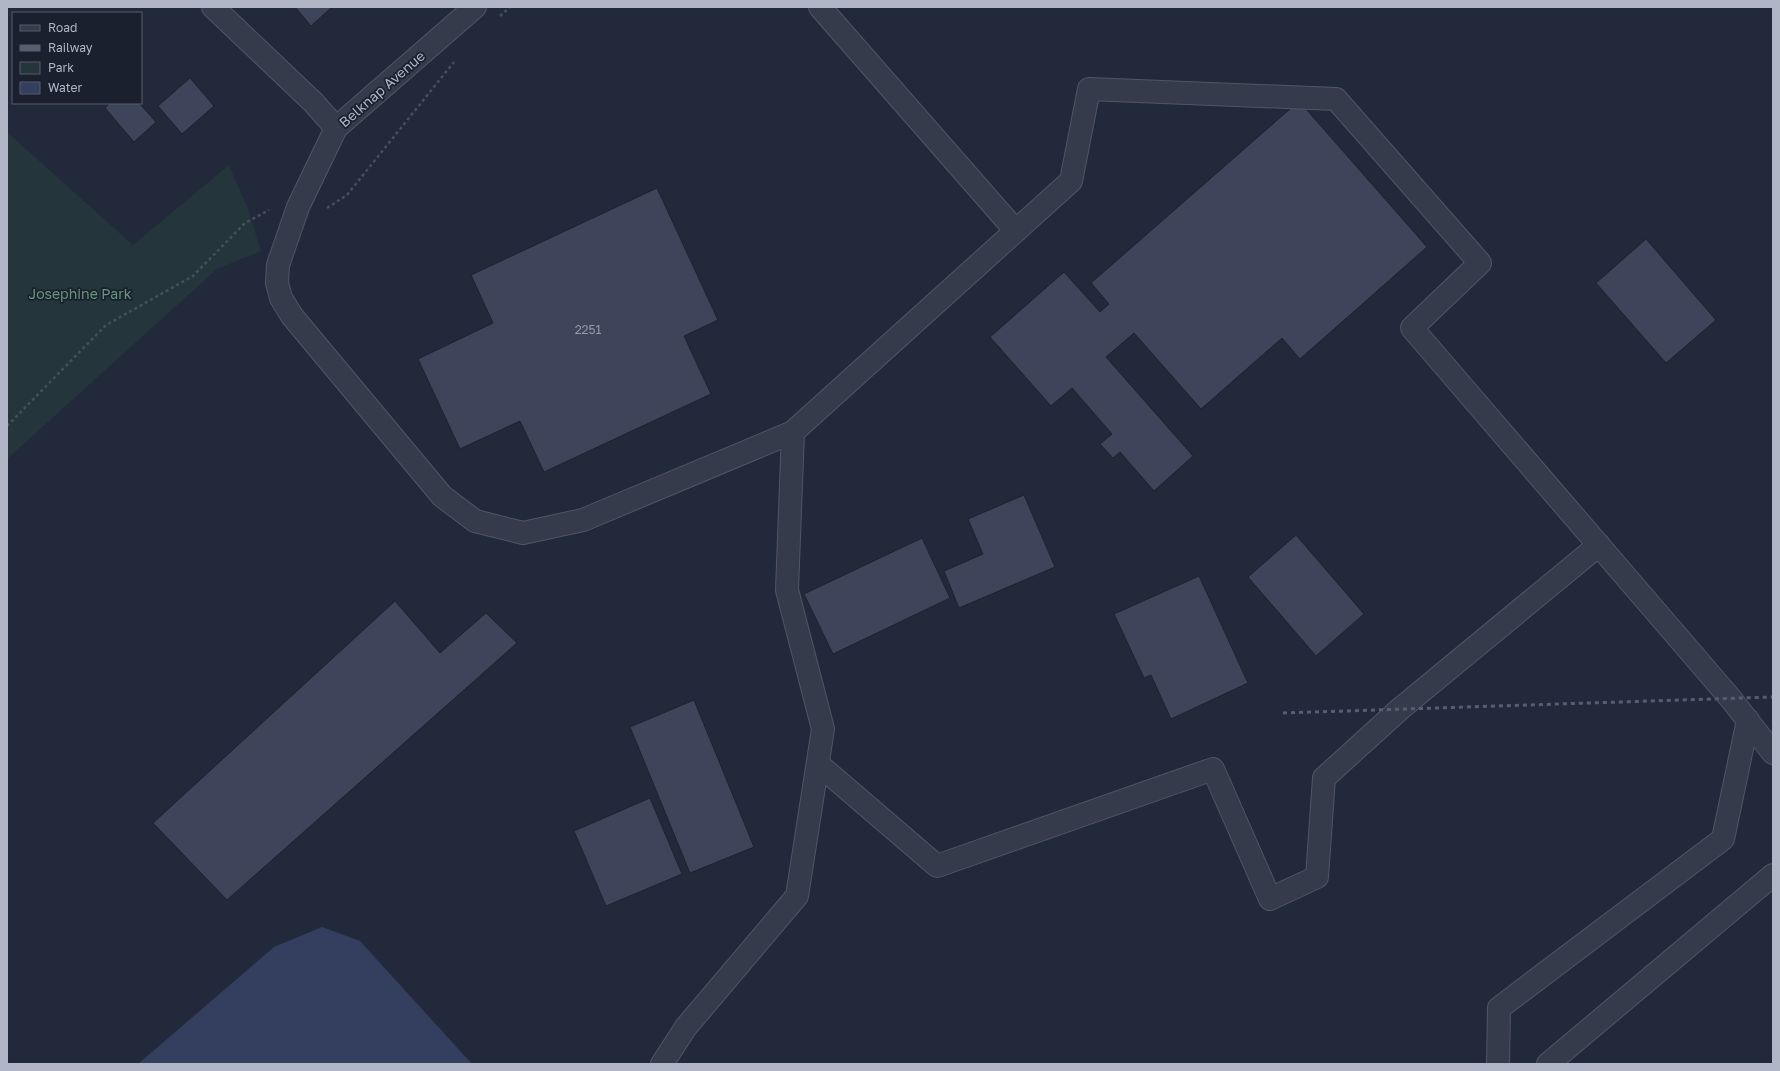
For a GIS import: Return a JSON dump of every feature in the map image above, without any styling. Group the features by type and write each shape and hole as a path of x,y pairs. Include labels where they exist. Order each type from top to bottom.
{"street":[{"path":"213,7 313,102 336,128"},
{"name":"Belknap Avenue","path":"475,7 336,128 298,207 278,265 277,283 281,298 292,316 442,496 475,521 523,533 583,520 793,432 1072,181 1089,89 1336,99 1480,263 1412,328 1599,545"},
{"path":"820,7 1016,231"},
{"path":"662,1064 686,1027 798,896 823,728 787,590 793,432"},
{"path":"818,764 937,866 1213,769 1270,899 1316,877 1324,778 1400,709 1599,545 1748,720 1773,753"},
{"path":"1498,1064 1499,1008 1723,839 1748,720"},
{"path":"1548,1064 1773,875"}],"green space":[{"name":"Josephine Park","path":"7,132 133,245 229,165 248,209 261,251 217,269 7,459"}],"water":[{"path":"322,927 360,941 472,1064 138,1064 274,947"}],"building":[{"path":"295,7 332,7 311,26"},
{"path":"190,78 214,106 182,134 158,106"},
{"path":"1299,101 1427,247 1300,359 1282,338 1201,409 1134,333 1106,357 1193,456 1154,491 1120,452 1113,458 1100,444 1112,434 1072,388 1051,406 990,337 1064,272 1100,312 1109,304 1091,283"},
{"path":"109,104 140,104 156,122 134,142 105,108"},
{"path":"657,188 718,320 684,336 711,394 544,472 520,421 460,449 418,359 493,323 471,275"},
{"path":"1646,239 1716,320 1666,363 1596,283"},
{"path":"1024,495 1055,567 959,608 944,571 983,554 968,519"},
{"path":"1296,535 1364,614 1316,656 1248,577"},
{"path":"922,538 950,598 833,654 804,594"},
{"path":"1199,576 1248,683 1171,719 1151,675 1144,678 1114,614"},
{"path":"395,601 440,653 486,613 517,643 227,900 153,823"},
{"path":"694,700 754,847 690,873 630,727"},
{"path":"650,798 682,874 606,906 574,831"}],"railway":[{"path":"1283,713 1773,697"}]}
